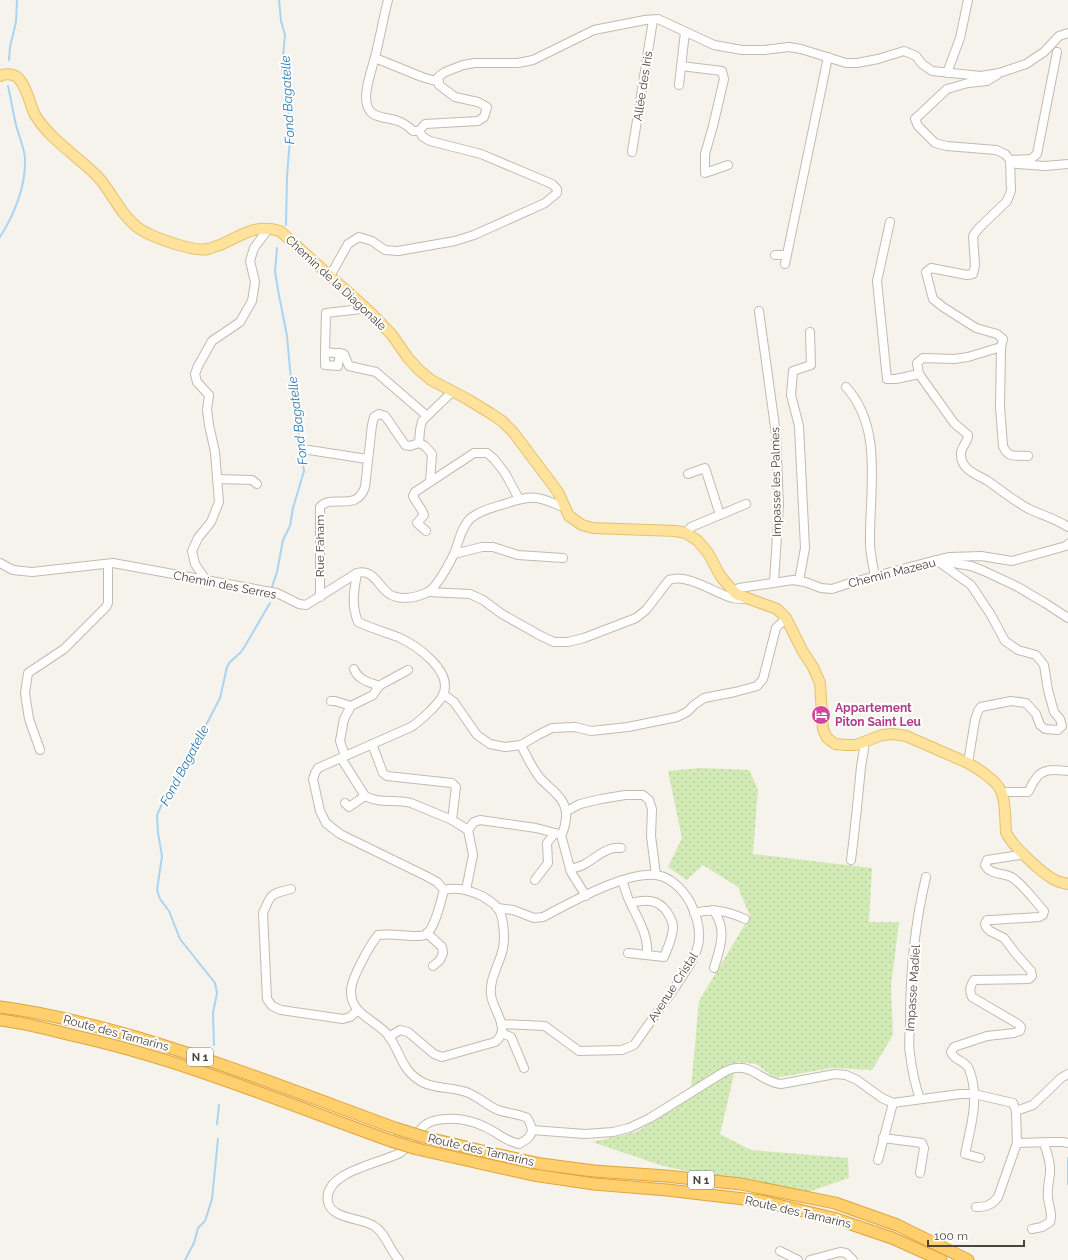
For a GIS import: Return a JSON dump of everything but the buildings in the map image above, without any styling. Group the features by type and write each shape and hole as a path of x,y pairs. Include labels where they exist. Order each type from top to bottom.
{"highway":[{"name":"Route des Tamarins","path":"0,1007 17,1009 97,1026 182,1051 248,1073 300,1094 395,1128 495,1154 541,1164 594,1171 666,1176 742,1184 835,1203 897,1225 968,1260"},
{"name":"Route des Tamarins","path":"0,1020 98,1041 177,1063 391,1141 417,1149 534,1175 594,1184 667,1190 761,1201 833,1218 892,1238 941,1260"}],"main road":[{"path":"0,76 2,74 10,74 18,77 35,115 45,128 60,144 98,177 129,219 137,227 155,236 196,250 209,249 246,232 269,228"},
{"name":"Chemin de la Diagonale","path":"269,228 280,232 364,307 392,335 408,358 419,370 431,380 490,413 513,432 558,492 569,516 575,521 593,528 676,531 686,533"},
{"path":"686,533 692,536 703,547 720,577 736,594 777,609 786,618 802,650 813,667 820,683 823,729 827,738 835,744 856,745 882,735 893,734 906,736 968,763 986,775 1000,788 1002,792 1006,832 1008,837 1022,853 1052,879 1068,884"}],"street":[{"path":"388,0 366,90 366,100 369,110 375,116 402,122 414,131 419,131"},
{"path":"947,73 960,38 968,0"},
{"path":"419,131 425,124 478,120 484,117 487,106 455,96 439,85 438,77 441,74 463,65 475,63 518,63 534,60 594,30 653,20 658,20 714,45 735,49 764,50 789,47 801,49 846,63 857,63 878,59 904,50 916,56 922,64 932,71 981,76 999,73 1026,64 1044,52 1059,36 1068,33"},
{"name":"Allée des Iris","path":"632,152 653,20"},
{"path":"679,85 685,32"},
{"path":"1010,162 1031,159 1037,154 1057,52"},
{"path":"785,264 828,57"},
{"path":"375,58 422,77 439,82"},
{"path":"681,66 722,71 724,79 705,154 705,173 728,165"},
{"path":"999,73 988,81 968,83 947,89 915,119 918,126 935,143 947,146 996,150 1005,154 1010,162 1011,191 1007,201 979,228 973,236 975,265 973,274 968,275 931,268 926,272 934,299 942,307 976,328 997,334 1003,338 1001,347 1000,407 1003,446 1008,455 1028,456"},
{"path":"330,276 348,244 359,237 372,241 385,250 398,251 455,241 474,235 545,203 557,193 557,189 552,184 481,154 430,142 423,137 419,131"},
{"path":"1010,162 1045,166 1068,164"},
{"path":"890,222 877,281 887,379 896,379 918,374"},
{"path":"206,580 195,564 192,551 198,538 211,522 219,502 215,452 207,410 209,395 197,382 195,374 212,341 240,322 252,301 255,282 250,261 254,248 269,228"},
{"path":"775,255 786,254"},
{"path":"340,353 338,366 324,365 326,312 361,309 364,307"},
{"name":"Impasse les Palmes","path":"759,311 776,434 779,505 774,582"},
{"path":"799,581 805,548 799,426 791,395 792,371 811,365 810,332"},
{"path":"1001,347 954,359 923,358 917,363 918,374 954,423 968,435 968,440 963,447 961,455 965,466 1010,498 1031,509 1057,519 1068,527"},
{"path":"325,352 344,354 349,366 376,372 427,416"},
{"path":"846,387 855,396 868,426 871,443 872,487 870,544 875,576"},
{"path":"430,482 432,454 425,446 419,443 422,421 453,391"},
{"name":"Rue Faham","path":"320,597 320,507 323,504 349,502 358,498 363,493 374,417 379,414 385,416 405,444 410,446 419,443"},
{"path":"309,450 367,459"},
{"path":"426,531 417,523 424,515 421,507 414,500 414,492 474,453 487,453 494,459 505,473 519,499"},
{"path":"688,474 705,468 720,515"},
{"path":"217,479 252,480 257,484"},
{"path":"428,592 438,580 454,554 465,524 471,518 483,511 519,499 536,498 560,506 563,505"},
{"path":"686,533 692,527 746,504"},
{"path":"936,560 967,555 1012,561 1066,546 1068,544"},
{"path":"454,554 482,547 493,547 518,555 563,558"},
{"path":"936,560 971,585 1005,640 1018,650 1036,655 1044,665 1048,690 1054,712 1060,719 1062,726 1058,730 1045,729 1040,725 1036,714 1026,703 1011,701 982,707 978,711 975,720 968,763"},
{"name":"Chemin Mazeau","path":"733,591 739,588 793,580 821,588 832,589 936,560 971,566 984,571 1025,591 1068,618"},
{"name":"Chemin des Serres","path":"0,563 13,570 32,572 113,563 277,593 299,604 306,605 357,573"},
{"path":"40,750 29,719 25,693 28,673 64,649 106,607 108,603 108,564"},
{"path":"444,890 437,882 426,876 340,834 326,823 320,811 313,779 318,768 411,727 420,721 443,694 444,680 438,668 420,649 398,638 372,629 358,622 354,611 357,573 363,572 370,574 388,594 397,597 408,598 428,592 470,594 483,600 502,614 554,642 568,642 584,638 636,618 646,610 669,580 673,579 697,583 732,598 752,600"},
{"path":"443,694 454,702 477,735 490,744 505,747 521,745 552,728 574,728 591,731 628,727 677,717 687,712 704,698 757,686 763,679 776,628 786,618"},
{"path":"354,669 360,678 379,686"},
{"path":"408,670 379,686 373,694 351,706 344,719 340,741 343,757 365,796 375,800 405,802 452,820 468,830 473,855 466,890"},
{"path":"331,701 351,706"},
{"path":"851,860 861,765 865,748 864,742"},
{"path":"372,744 383,773 387,776 452,783 456,787 452,820"},
{"path":"521,745 533,769 562,800 567,811 565,829 547,843 548,863 535,880"},
{"path":"1002,792 1028,792 1035,778 1040,773 1055,770 1068,771"},
{"path":"497,908 512,910 534,918 543,917 622,880 656,875 651,836 652,809 649,800 643,795 625,795 601,799 580,804 567,811"},
{"path":"345,803 349,807 365,796"},
{"path":"468,830 474,822 480,820 536,828 558,834"},
{"path":"558,834 570,869 586,896"},
{"path":"570,869 583,865 605,851 616,847 621,848"},
{"path":"980,1158 965,1154 975,1107 974,1094 969,1069 965,1063 952,1055 952,1049 987,1036 1020,1031 1021,1028 1018,1024 972,997 969,991 970,985 974,980 1029,979 1032,976 1031,971 1004,938 990,931 985,924 987,920 1039,917 1043,915 1044,911 1012,877 996,873 988,869 985,865 987,860 1020,856 1022,853"},
{"name":"Avenue Cristal","path":"501,1024 545,1026 579,1051 622,1050 634,1045 690,964 697,949 697,922 689,901 679,886 662,876 656,875"},
{"name":"Impasse Madiel","path":"920,1100 916,1088 910,1053 910,1004 914,951 926,877"},
{"path":"622,880 643,928 648,950 647,955"},
{"path":"389,1037 400,1030 408,1032 434,1054 442,1057 495,1042 500,1038 502,1033 501,1024 491,997 491,986 503,949 504,934 497,908 486,899 470,890 452,888 444,890"},
{"path":"291,889 275,893 268,900 263,913 268,999 272,1006 281,1010 343,1019 350,1017 358,1010"},
{"path":"399,1260 374,1225 336,1213 330,1208 327,1202 328,1192 336,1181 349,1172 386,1160 402,1152 422,1134 426,1124 433,1121 447,1119 466,1120 485,1127 509,1142 519,1144 529,1138 532,1130 527,1118 497,1110 476,1096 465,1091 433,1086 412,1076 404,1066 389,1037 358,1010 353,1002 350,991 353,979 373,941 378,935 388,934 417,936 427,933 438,912 444,890"},
{"path":"628,954 664,957 672,934 673,924 665,909 658,903 646,900 631,903"},
{"path":"694,913 713,910 733,914 745,919"},
{"path":"713,910 719,917 722,930 720,947 714,968"},
{"path":"427,933 442,946 444,953 440,960 433,966"},
{"path":"502,1033 511,1037 524,1068"},
{"path":"532,1130 586,1134 613,1132 629,1128 650,1118 724,1072 736,1068 756,1072 773,1084 835,1074 846,1075 857,1080 892,1104 960,1094 974,1094 1013,1103 1016,1111 1017,1143 998,1197 992,1204 984,1207 976,1207"},
{"path":"1016,1111 1033,1104 1061,1078 1068,1074"},
{"path":"878,1160 892,1104"},
{"path":"883,1138 922,1143 924,1148 920,1174"},
{"path":"1017,1143 1065,1142"},
{"path":"1032,1229 1042,1227 1050,1222 1052,1216 1048,1198 1050,1172 1044,1143"},
{"path":"780,1251 798,1260"},
{"path":"810,1260 840,1252 846,1254 853,1260"}],"green space":[{"path":"700,768 749,770 758,789 753,854 872,868 869,922 899,922 891,986 893,1035 872,1070 832,1068 775,1078 756,1064 737,1062 720,1134 751,1150 848,1158 849,1178 799,1195 663,1166 592,1142 636,1132 690,1099 699,1001 750,916 738,887 703,865 687,880 668,867 682,838 668,771"}],"waterway":[{"path":"9,60 10,47 16,22 17,0"},
{"name":"Fond Bagatelle","path":"279,0 281,21 285,35 282,68 289,115 290,139 287,176 286,225"},
{"path":"0,237 15,209 24,179 25,169 23,146 16,125 8,86"},
{"name":"Fond Bagatelle","path":"271,590 277,572 283,540 290,526 293,508 304,471 291,380 287,336 275,271 277,248"},
{"name":"Fond Bagatelle","path":"214,1045 213,1013 217,993 215,983 180,939 169,911 160,899 157,890 162,856 157,815 187,762 220,698 227,667 230,662 241,652 270,603"},
{"name":"Fond Bagatelle","path":"217,1124 219,1105"},
{"name":"Fond Bagatelle","path":"185,1260 194,1243 198,1228 205,1221 212,1199 218,1139"},
{"path":"1068,1158 1068,1184"}],"place":[{"name":"Appartement Piton Saint Leu","path":"821,715"}]}
